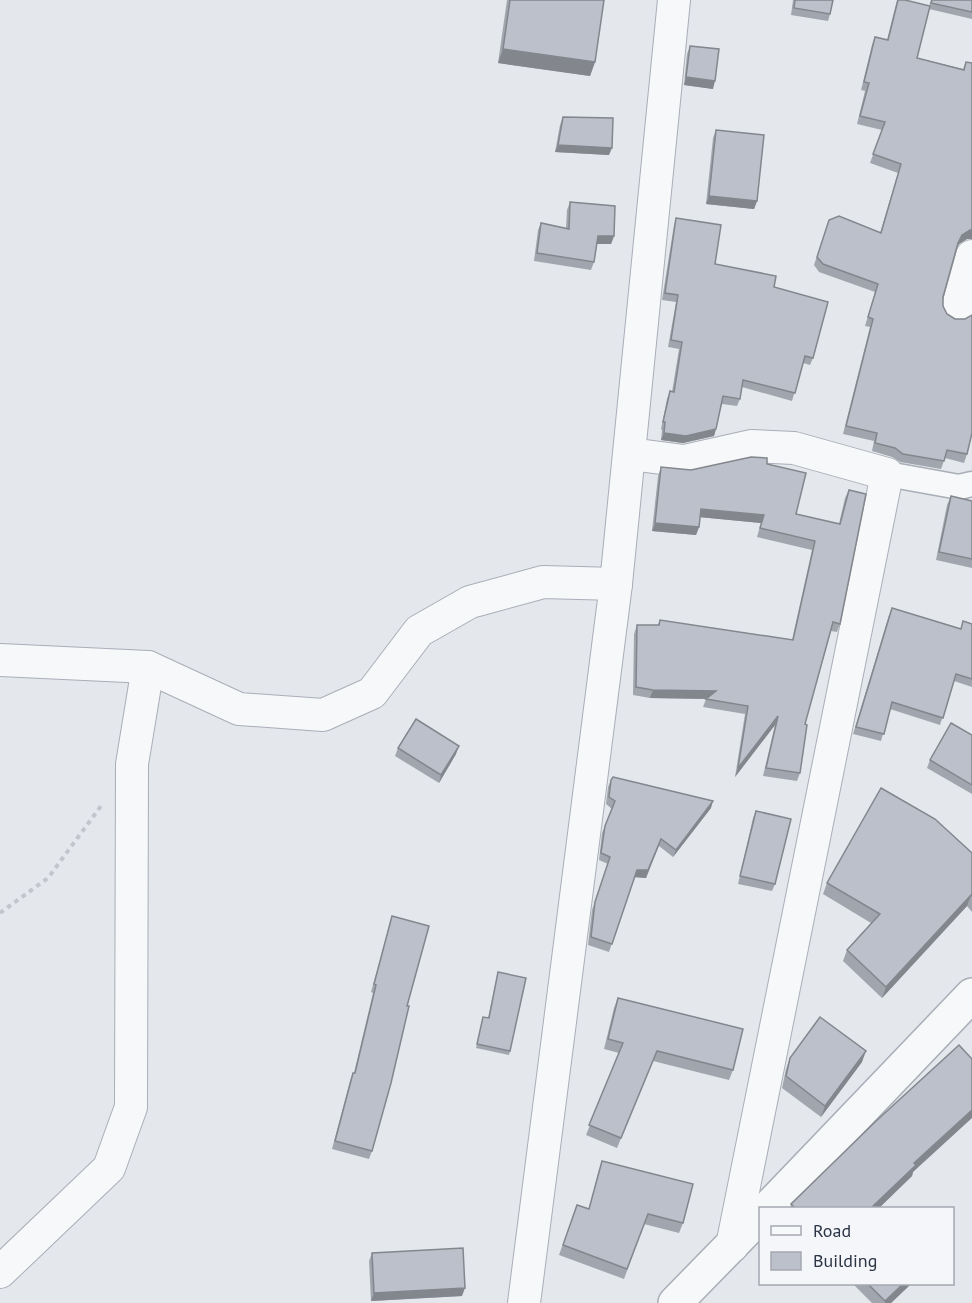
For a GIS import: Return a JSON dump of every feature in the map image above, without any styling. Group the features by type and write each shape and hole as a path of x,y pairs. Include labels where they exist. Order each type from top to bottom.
{"street":[{"path":"524,1303 616,584 674,0"},
{"path":"957,310 972,256"},
{"path":"630,454 684,461 751,446 794,448 887,474 959,487 972,484"},
{"path":"732,1246 887,474"},
{"path":"0,660 148,667 239,709 323,715 372,693 419,631 470,602 543,582 616,584"},
{"path":"0,1272 109,1168 131,1107 132,764 148,667"},
{"path":"770,1207 972,995"},
{"path":"675,1303 759,1217"}],"path":[{"path":"0,913 48,878 104,802"}],"building":[{"path":"510,0 604,0 595,62 503,49"},
{"path":"795,0 833,0 830,14 794,8"},
{"path":"898,0 930,6 917,58 964,70 966,62 972,63 972,230 962,235 958,243 943,297 943,306 947,314 955,319 965,319 972,315 972,433 967,454 947,450 944,461 903,454 895,448 875,443 877,433 846,426 873,319 868,317 878,284 823,264 817,257 829,220 839,216 881,233 901,164 873,154 885,122 860,116 869,83 864,82 875,37 888,40"},
{"path":"932,0 972,0 972,12 931,3"},
{"path":"690,46 719,49 715,81 686,77"},
{"path":"563,117 613,118 612,148 558,145"},
{"path":"716,130 764,135 757,201 709,196"},
{"path":"570,202 615,206 614,236 598,236 594,262 537,253 541,223 569,229"},
{"path":"676,218 721,225 715,264 776,276 774,287 828,302 813,358 805,356 795,393 743,380 740,399 723,396 716,429 686,436 664,433 665,422 663,422 670,391 674,392 682,342 671,340 678,295 665,293"},
{"path":"751,457 767,458 767,464 806,473 796,514 840,524 849,490 866,494 840,624 833,622 805,724 807,725 800,773 766,768 778,716 738,768 748,706 706,699 716,691 653,690 636,687 637,625 659,625 660,620 793,640 815,541 760,528 764,515 701,509 699,527 655,523 661,467 691,470"},
{"path":"951,496 972,501 972,559 939,552"},
{"path":"892,608 961,629 963,621 972,624 972,679 956,674 943,718 892,702 884,734 856,727"},
{"path":"416,719 459,746 441,775 398,748"},
{"path":"951,723 972,735 972,785 930,760"},
{"path":"613,777 713,801 676,850 661,839 648,870 637,870 612,944 591,937 595,902 610,857 601,853 605,826 615,801 609,797"},
{"path":"881,788 935,819 972,853 972,896 886,987 847,950 880,914 827,883"},
{"path":"756,811 791,819 775,884 740,876"},
{"path":"392,916 429,926 372,1151 335,1141 353,1073 355,1073 376,985 374,984"},
{"path":"498,972 526,978 510,1051 477,1044 483,1017 489,1018"},
{"path":"618,998 743,1029 733,1070 657,1051 621,1138 589,1125 623,1043 608,1039"},
{"path":"820,1017 866,1051 825,1106 786,1076 790,1058"},
{"path":"959,1045 972,1059 972,1110 914,1163 916,1165 872,1207 794,1207 791,1204 875,1122"},
{"path":"602,1161 693,1184 683,1223 648,1214 627,1269 563,1245 577,1205 589,1209"},
{"path":"463,1248 465,1288 374,1293 372,1253"},
{"path":"869,1285 902,1285 885,1301"}]}
